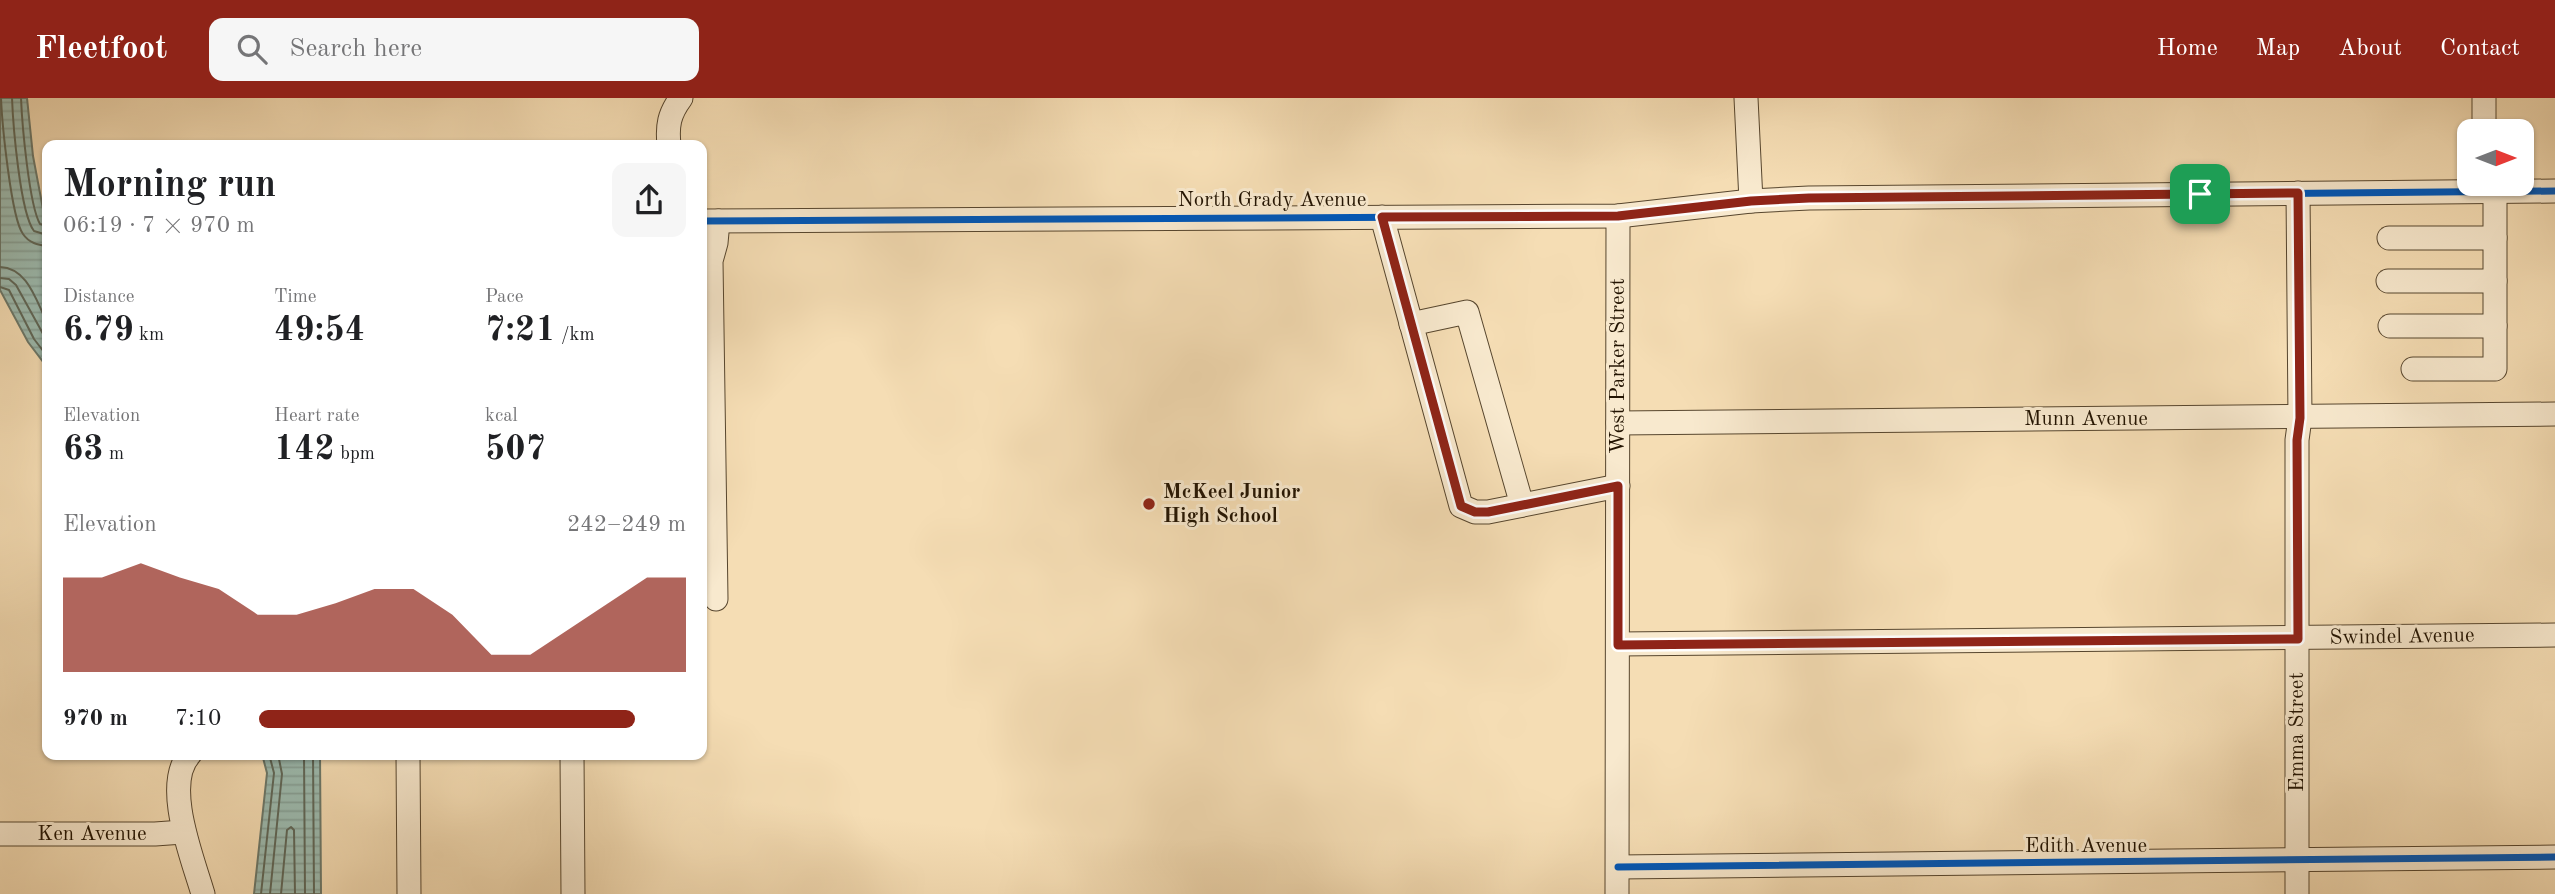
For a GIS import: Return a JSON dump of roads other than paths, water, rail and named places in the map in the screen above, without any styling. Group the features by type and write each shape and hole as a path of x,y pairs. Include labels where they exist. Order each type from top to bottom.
{"street":[{"path":"668,140 667,127 672,110 681,98"},
{"path":"1746,98 1751,201"},
{"path":"2484,98 2484,119"},
{"name":"North Grady Avenue","path":"710,221 1618,216 1751,201 1809,198 2457,190"},
{"name":"North Grady Avenue","path":"2534,190 2555,191"},
{"name":"Emma Street","path":"2297,894 2297,440 2300,418 2298,193"},
{"path":"2413,369 2494,369 2494,238 2488,196"},
{"name":"West Parker Street","path":"1617,894 1618,216"},
{"path":"1382,217 1461,506 1475,512 1488,512 1618,486"},
{"path":"710,221 716,243 711,261 716,599"},
{"path":"2389,238 2494,238"},
{"path":"2388,281 2494,281"},
{"path":"1411,324 1467,312 1522,505"},
{"path":"2390,326 2494,326"},
{"name":"Munn Avenue","path":"1618,423 2555,414"},
{"name":"Swindel Avenue","path":"1618,645 2555,635"},
{"path":"184,760 178,784 183,832 190,846 203,894"},
{"path":"408,760 409,894"},
{"path":"572,760 573,894"},
{"name":"Ken Avenue","path":"0,834 183,832"},
{"name":"Edith Avenue","path":"1618,867 2297,862 2555,857"}],"water":[{"path":"0,98 27,98 33,156 42,204 42,360 28,342 0,290"},
{"path":"264,760 320,760 321,894 254,894 267,773"}],"place":[{"name":"McKeel Junior High School","path":"1149,504"}]}
